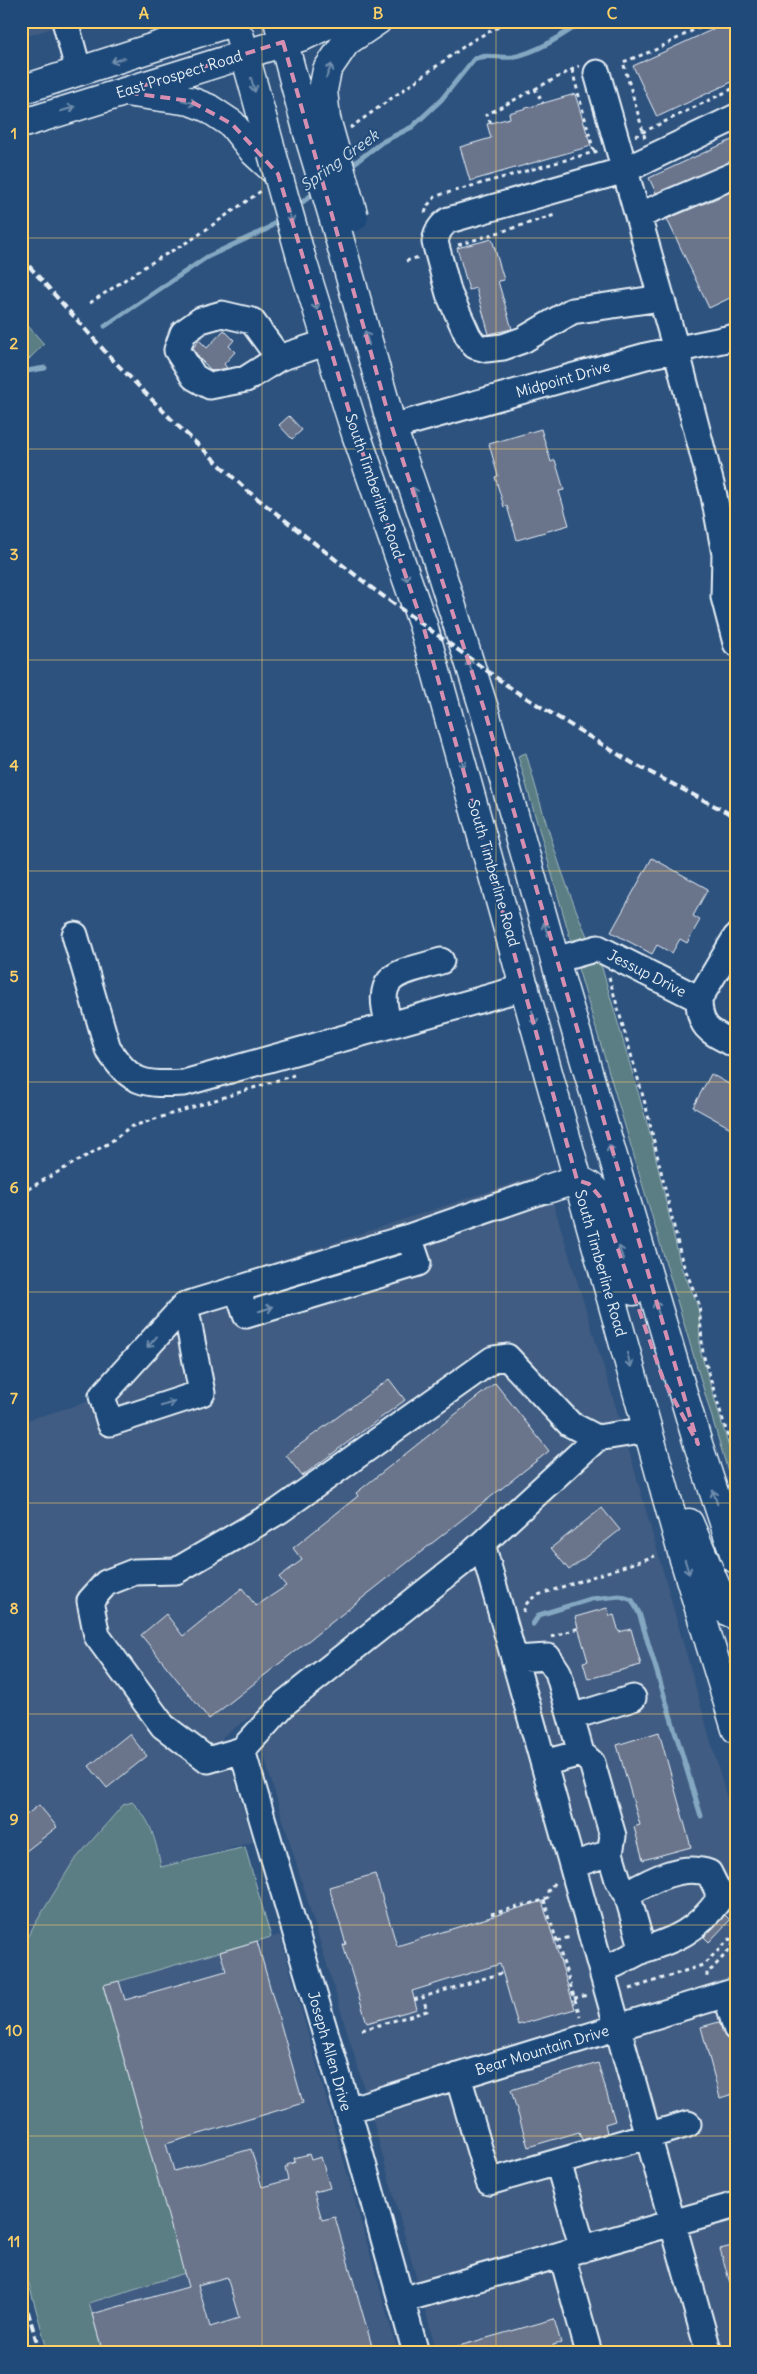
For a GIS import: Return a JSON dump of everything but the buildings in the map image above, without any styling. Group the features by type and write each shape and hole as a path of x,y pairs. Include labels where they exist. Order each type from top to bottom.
{"main road":[{"path":"164,46 186,21"},
{"name":"East Prospect Road","path":"21,90 164,46 236,21"},
{"name":"South Timberline Road","path":"236,21 301,256 356,434 423,625 526,987 577,1180 683,1556 736,1729"},
{"name":"East Prospect Road","path":"21,124 245,54 280,32 304,36 335,21"},
{"path":"317,126 328,70 346,42 377,21"},
{"path":"280,32 317,126 344,220 353,289 392,427 431,540 485,712 555,960 698,1444 736,1559"},
{"path":"123,92 175,98 208,108 232,124 255,153 275,163"},
{"path":"547,1188 577,1180 588,1184 600,1197 622,1255 653,1353 681,1418 698,1444"},
{"path":"646,1420 726,1610 736,1616"}],"street":[{"path":"65,21 78,72"},
{"path":"597,73 676,349 714,496 725,554 724,597 736,643"},
{"path":"661,298 572,312 523,340 503,347 486,349 475,346 468,336 449,294 435,242 441,225 449,220 625,170 736,117"},
{"path":"638,216 736,174"},
{"name":"Midpoint Drive","path":"392,427 676,349 736,337"},
{"path":"280,358 328,342"},
{"path":"75,935 108,1049 119,1066 131,1077 147,1083 184,1083 526,987"},
{"name":"Jessup Drive","path":"555,960 598,948 699,999 736,937"},
{"path":"389,1025 383,1004 384,991 389,981 396,975 442,961"},
{"path":"699,999 699,1016 711,1032 736,1045"},
{"path":"184,1305 202,1393 110,1423 102,1396 184,1305 409,1237 547,1188"},
{"path":"597,1438 570,1424 507,1357 493,1359 279,1512 176,1571 134,1572 106,1583 90,1601 97,1636 163,1726 208,1760 242,1750 286,1702 458,1566 597,1438 646,1420"},
{"path":"482,1544 544,1763 566,1872 601,1968 709,2353"},
{"path":"515,1659 548,1658 558,1672 581,1753 592,1763 613,1836 610,1853 618,1880 627,1894 643,1950"},
{"path":"571,1716 633,1698"},
{"name":"Joseph Allen Drive","path":"242,1750 348,2110 416,2353"},
{"path":"544,1763 581,1753"},
{"path":"566,1872 610,1853"},
{"path":"601,1968 616,1964 643,1950 673,1940 690,1931 718,1901 718,1891 709,1873 699,1869 684,1871 651,1881 627,1894"},
{"path":"731,1993 736,2028"},
{"name":"Bear Mountain Drive","path":"348,2110 731,1993"},
{"path":"458,2076 489,2182 688,2124"},
{"path":"558,2162 589,2353"},
{"path":"401,2300 736,2205"}],"path":[{"path":"647,143 642,132 623,62 655,50 711,21"},
{"path":"572,70 594,152"},
{"path":"628,141 642,132 736,87"},
{"path":"491,123 486,115 535,89 543,103"},
{"path":"456,245 555,215"},
{"path":"21,339 28,336"},
{"path":"606,971 646,1107 682,1261 699,1304 703,1354 736,1463"},
{"path":"21,1193 109,1143 130,1127 289,1078 297,1073"},
{"path":"523,1616 527,1603 535,1596 655,1556"},
{"path":"546,1638 579,1628"},
{"path":"491,1914 544,1900 548,1897 550,1887 566,1872"},
{"path":"544,1900 580,2016"},
{"path":"557,1941 570,1938"},
{"path":"632,1994 630,1988 708,1962 730,1939 733,1942 732,1946 712,1969 707,1972 707,1978"},
{"path":"414,2000 502,1973"},
{"path":"362,2030 427,2011 423,1997"}],"highlighted area":[{"path":"283,42 392,427 485,712 698,1444 663,1379 600,1197 589,1184 577,1180 423,625 356,434 278,174 232,124 190,101 123,92"}],"shaded area":[{"path":"21,21 74,21 21,38"},
{"path":"544,1173 628,1447 736,1831 736,2353 437,2353 361,2077 268,1770 256,1713 222,1737 253,1842 161,1867 155,1835 143,1812 132,1802 73,1862 21,1947 21,1422 87,1402 153,1325 196,1291 235,1275"},
{"path":"280,1935 398,2353 103,2353 89,2303 184,2273 103,1985"}],"green space":[{"path":"21,318 44,344 21,367"},
{"path":"526,753 562,872 589,941 573,943 571,941 518,756"},
{"path":"595,955 602,968 651,1137 681,1267 699,1311 700,1350 736,1471 736,1498 577,965"},
{"path":"132,1802 149,1824 161,1867 245,1847 271,1937 103,1986 185,2273 89,2303 103,2353 48,2353 21,2255 21,1947 73,1862 123,1805"}],"waterway":[{"name":"Spring Creek","path":"348,168 382,142 412,127 441,100 474,59 483,56 513,57 532,51 584,21"},
{"name":"Spring Creek","path":"296,207 317,191"},
{"name":"Spring Creek","path":"105,326 207,257 267,229 281,218"},
{"name":"Spring Creek","path":"21,372 45,368"},
{"path":"533,1624 539,1615 591,1599 620,1596 632,1600 639,1613 701,1816"}],"railway":[{"path":"21,257 109,356 177,425 249,492 372,588 515,691 634,764 736,817"},
{"path":"21,2288 40,2353"},
{"path":"21,2331 27,2353"}]}
